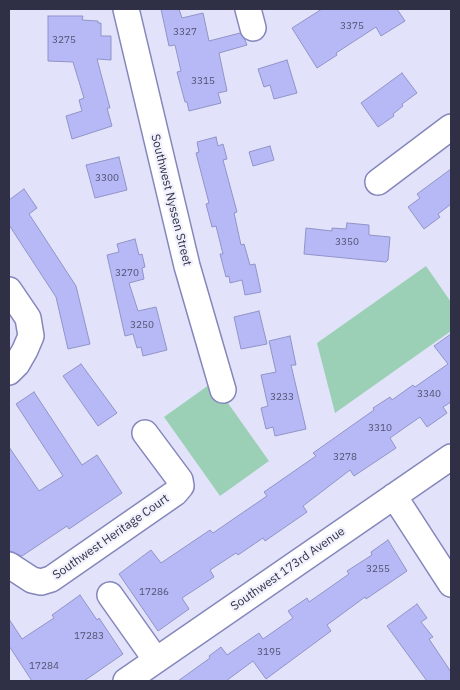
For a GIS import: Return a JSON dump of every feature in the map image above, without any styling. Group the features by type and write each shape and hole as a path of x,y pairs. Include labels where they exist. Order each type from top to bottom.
{"street":[{"name":"Southwest Nyssen Street","path":"126,9 187,266 222,390"},
{"path":"378,182 451,127"},
{"path":"9,290 28,318 31,336 17,364 9,372"},
{"name":"Southwest Heritage Court","path":"9,564 32,580 41,582 51,580 175,493 181,486 180,480 145,434"},
{"name":"Southwest 173rd Avenue","path":"126,681 451,457"},
{"path":"394,496 451,584"},
{"path":"110,595 156,660"}],"green space":[{"path":"426,266 451,302 451,331 335,413 317,343"},
{"path":"213,382 269,461 220,496 164,417"}],"building":[{"path":"161,9 179,9 182,18 203,13 209,41 240,33 245,40 247,45 219,53 227,91 218,93 221,103 189,111 177,72 181,71 175,45 169,46"},
{"path":"322,9 397,9 405,21 381,36 376,27 317,68 292,28"},
{"path":"48,16 83,16 82,20 98,21 98,23 101,23 101,36 111,36 111,60 97,59 110,108 107,108 112,126 72,139 66,116 82,111 79,100 84,98 73,62 48,61"},
{"path":"287,60 297,93 274,99 270,85 264,87 258,69"},
{"path":"402,73 417,93 402,104 403,106 393,114 394,116 378,127 361,103"},
{"path":"216,137 218,146 223,144 227,159 223,160 237,212 234,213 241,245 244,244 250,265 255,264 261,292 245,295 242,280 230,283 229,276 226,277 220,254 223,254 216,226 212,227 206,204 209,203 196,153 199,152 197,142"},
{"path":"270,146 274,160 253,166 249,152"},
{"path":"119,157 127,190 95,198 86,165"},
{"path":"451,169 451,204 438,214 440,217 424,229 408,207 420,198 417,194"},
{"path":"24,189 37,208 29,214 76,286 90,344 68,349 56,297 9,225 9,200"},
{"path":"347,223 369,225 369,235 390,237 388,260 386,262 304,254 306,228 332,231 332,228 346,229"},
{"path":"135,239 139,255 142,254 145,267 142,268 144,279 129,283 138,311 156,307 167,350 143,356 141,347 137,348 133,334 125,336 107,255 119,252 117,244"},
{"path":"259,311 267,344 241,349 234,317"},
{"path":"451,334 451,402 443,407 447,413 427,427 420,417 390,438 396,448 354,476 350,470 303,506 307,512 265,541 263,538 238,555 236,553 210,570 214,577 182,598 189,609 158,631 119,574 151,550 161,563 210,530 213,533 267,496 264,492 316,456 313,453 374,410 373,408 390,397 392,400 413,385 415,387 448,364 434,346"},
{"path":"290,336 296,365 291,365 306,429 275,436 273,427 266,429 261,408 268,406 261,375 276,372 269,341"},
{"path":"81,364 117,413 98,426 63,376"},
{"path":"34,392 82,465 97,455 122,493 69,529 67,526 22,556 9,551 9,447 39,491 63,476 16,404"},
{"path":"388,540 407,571 366,599 365,597 327,625 331,631 266,679 253,661 226,681 178,681 210,658 209,656 221,647 227,655 259,633 263,639 293,618 288,611 307,598 309,602 349,574 347,571 372,555 371,552"},
{"path":"80,595 97,620 99,618 123,654 84,681 32,681 9,646 9,619 22,639 54,618 52,615"},
{"path":"417,604 427,618 421,622 433,637 429,639 451,672 451,681 427,681 387,626"}]}
